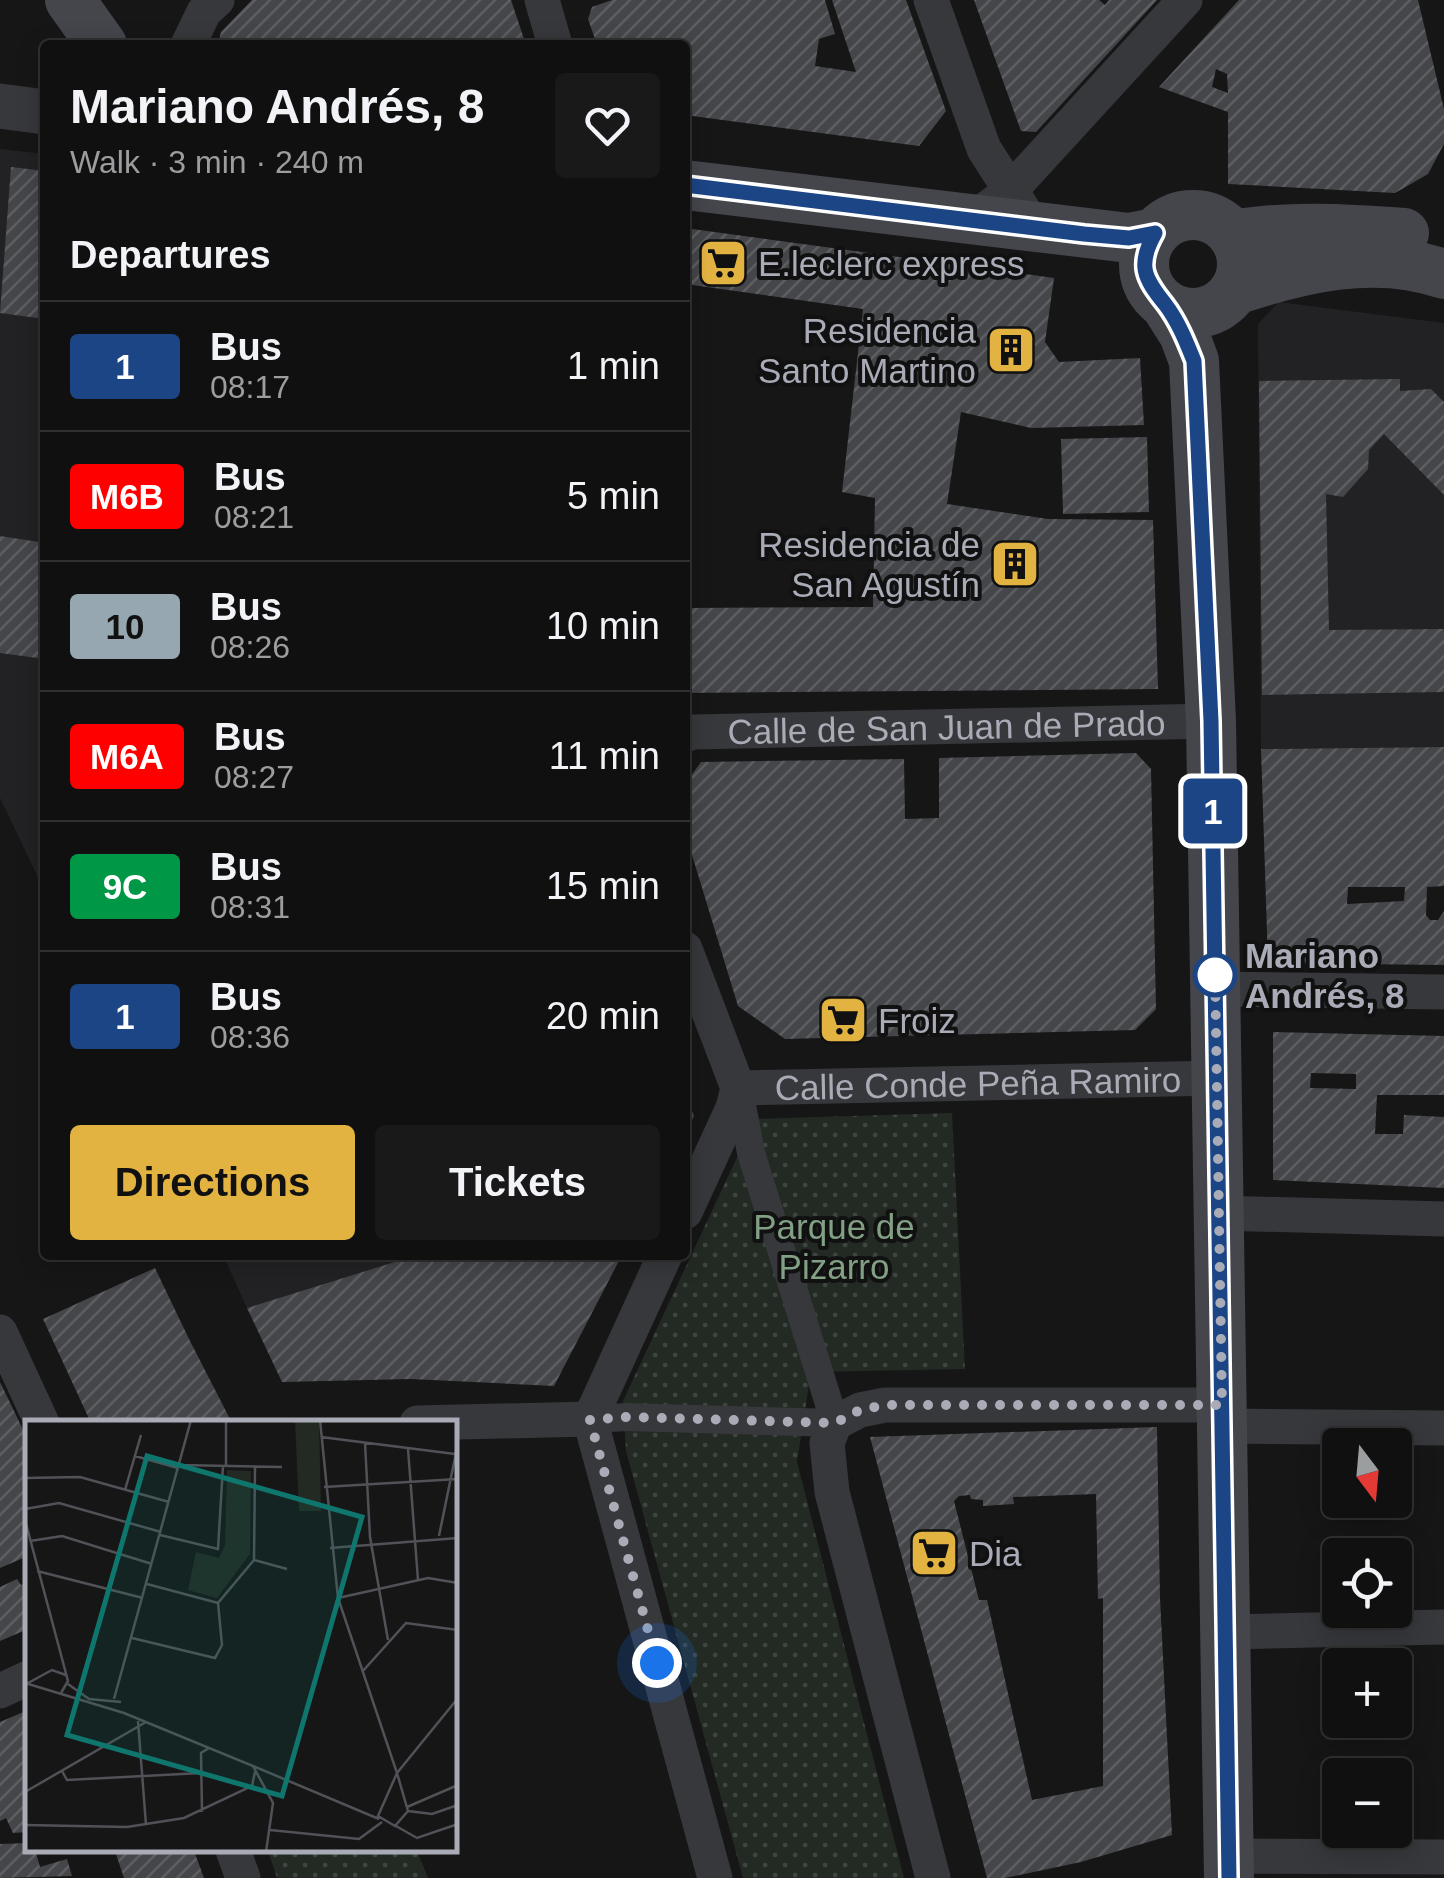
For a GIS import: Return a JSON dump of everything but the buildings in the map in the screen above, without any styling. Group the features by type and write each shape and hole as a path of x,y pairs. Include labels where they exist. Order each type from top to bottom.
{"main road":[{"path":"690,185 1026,218 1129,238 1183,281 1271,278 1337,264 1403,264 1444,274"},
{"path":"1183,281 1242,262 1233,235 1222,224 1194,215 1180,217 1184,334 1194,361 1211,721 1226,1632 1226,1872"},
{"path":"1233,235 1261,230 1349,229 1444,238"}],"street":[{"path":"190,40 204,12 217,0"},
{"path":"542,0 554,40"},
{"path":"931,0 984,149 1026,218 1185,0"},
{"name":"Calle de San Juan de Prado","path":"690,733 1211,721"},
{"path":"690,962 738,1088 751,1153 835,1423 827,1443 832,1492 933,1878"},
{"path":"1216,989 1444,992"},
{"name":"Calle Conde Peña Ramiro","path":"738,1088 1217,1078"},
{"path":"690,1201 733,1108 738,1088"},
{"path":"1219,1213 1444,1219"},
{"path":"663,1260 590,1420 716,1878"},
{"path":"1,1334 41,1420"},
{"path":"458,1422 627,1417 835,1423 860,1410 885,1405 1444,1428"},
{"path":"1226,1632 1444,1627"},
{"path":"0,1691 25,1679"},
{"path":"234,1853 242,1878"},
{"path":"1226,1872 1444,1857"}],"shaded area":[{"path":"0,149 40,153 40,882 0,798"},
{"path":"1279,302 1444,323 1444,747 1261,749 1258,324"},
{"path":"225,1260 401,1260 247,1308"}],"green space":[{"name":"Parque de Pizarro","path":"952,1113 965,1369 811,1372 797,1462 904,1878 743,1878 626,1451 623,1401 755,1119"},
{"path":"269,1853 418,1853 428,1878 277,1878"}],"bus line":[{"name":"1","path":"690,186 1084,234 1129,238 1155,233 1145,257 1148,284 1184,334 1194,361 1211,721 1229,1878"}],"place":[{"name":"E.leclerc express","path":"723,263"},
{"name":"Residencia Santo Martino","path":"1011,350"},
{"name":"Residencia de San Agustín","path":"1015,564"},
{"name":"Mariano Andrés, 8","path":"1215,975"},
{"name":"Froiz","path":"843,1020"},
{"name":"Dia","path":"934,1553"}],"route":[{"path":"657,1663 590,1420 627,1417 835,1423 860,1410 885,1405 1222,1405 1215,968 1215,975"}]}
